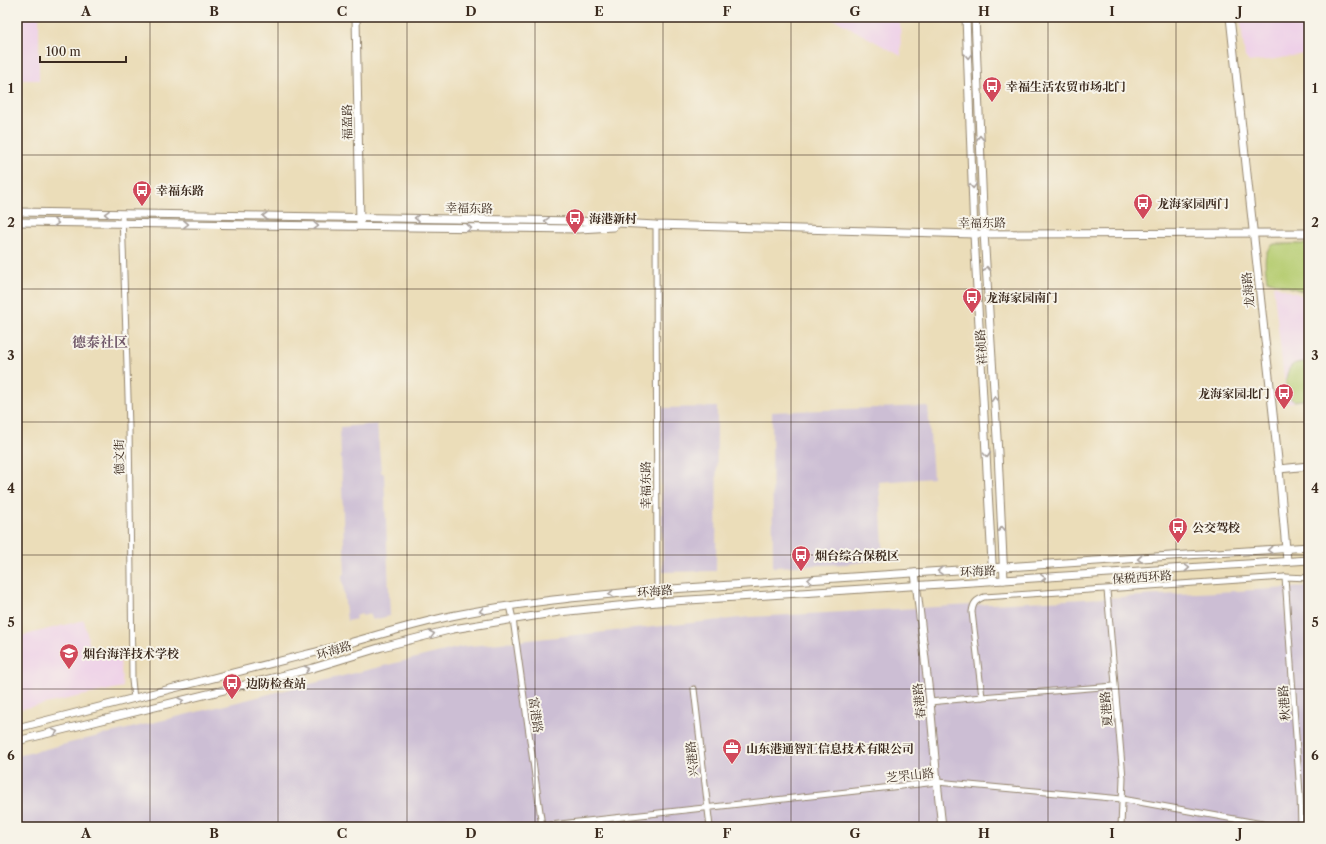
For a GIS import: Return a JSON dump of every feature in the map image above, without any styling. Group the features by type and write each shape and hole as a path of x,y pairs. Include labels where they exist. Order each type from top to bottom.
{"street":[{"name":"福盈路","path":"356,17 360,226"},
{"path":"966,17 974,234 994,581"},
{"name":"祥祯路","path":"976,17 984,233 998,453 1004,580"},
{"name":"龙海路","path":"1230,17 1279,469 1287,561"},
{"name":"幸福东路","path":"17,212 579,221 656,225 974,234 1309,233"},
{"name":"德文街","path":"122,214 129,427 132,575 132,680 134,699"},
{"name":"幸福东路","path":"17,222 579,229 656,225"},
{"name":"幸福东路","path":"656,225 657,602"},
{"path":"1279,469 1309,466"},
{"name":"环海路","path":"17,728 307,655 379,634 451,616 556,599 656,590 1309,547"},
{"name":"环海路","path":"17,741 305,670 382,647 453,629 559,612 657,602 1309,560"},
{"name":"春港路","path":"915,573 930,702 942,827"},
{"name":"保税西环路","path":"982,697 972,612 973,605 977,600 984,597 1285,577 1309,578"},
{"name":"秋港路","path":"1285,577 1300,786 1301,827"},
{"name":"夏港路","path":"1106,590 1123,778 1121,827"},
{"name":"富港路","path":"510,606 542,826"},
{"path":"930,702 1114,686"},
{"name":"兴港路","path":"694,689 710,827"},
{"name":"芝罘山路","path":"542,826 937,782 1122,799 1279,827"}],"shaded area":[{"path":"17,17 39,17 39,80 17,80"},
{"path":"830,17 900,17 901,56"},
{"path":"1240,17 1309,17 1309,53 1249,62 1245,57"},
{"path":"1273,285 1309,298 1309,400 1287,403"},
{"path":"928,406 933,478 879,482 884,560 845,564 773,567 772,412"},
{"path":"717,407 716,571 663,572 660,408"},
{"path":"377,424 381,472 384,474 390,616 372,620 370,614 362,616 362,614 355,616 356,619 347,621 342,575 345,574 340,427"},
{"path":"1309,587 1309,827 17,827 17,756 461,647 750,617"},
{"name":"烟台海洋技术学校","path":"84,620 91,653 117,647 119,652 123,687 17,710 17,637"}],"green space":[{"path":"1274,244 1309,244 1309,293 1267,280 1265,260 1267,251"},
{"path":"1299,362 1309,362 1309,399 1294,401 1289,397 1286,390 1287,373 1294,364"}],"place":[{"name":"幸福生活农贸市场北门","path":"992,103"},
{"name":"幸福东路","path":"142,207"},
{"name":"龙海家园西门","path":"1143,220"},
{"name":"海港新村","path":"575,235"},
{"name":"龙海家园南门","path":"972,314"},
{"name":"龙海家园北门","path":"1284,410"},
{"name":"公交驾校","path":"1178,544"},
{"name":"烟台综合保税区","path":"801,572"},
{"name":"烟台海洋技术学校","path":"69,670"},
{"name":"边防检查站","path":"232,700"},
{"name":"山东港通智汇信息技术有限公司","path":"732,765"}],"district":[{"name":"德泰社区","path":"100,342"}]}
